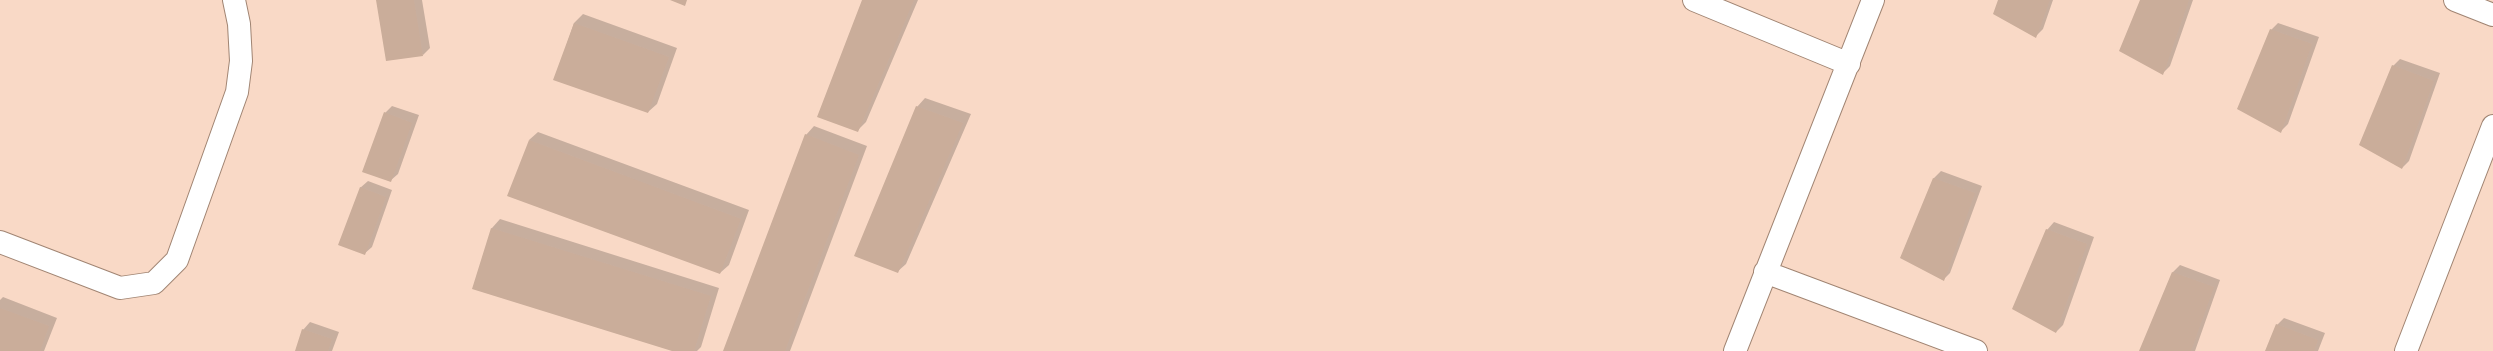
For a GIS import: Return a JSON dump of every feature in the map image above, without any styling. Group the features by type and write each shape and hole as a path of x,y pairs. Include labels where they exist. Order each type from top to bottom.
{"street":[{"path":"0,242 120,288 154,283 177,260 238,92 241,61 239,24 234,0"},
{"path":"1694,0 1848,64"},
{"path":"1735,351 1874,0"},
{"path":"2455,0 2493,15"},
{"path":"2406,351 2493,126"},
{"path":"1765,272 1976,351"}],"building":[{"path":"376,0 414,0 423,56 386,61"},
{"path":"670,0 687,0 685,6"},
{"path":"862,0 914,0 858,132 817,117"},
{"path":"1998,0 2050,0 2036,38 1993,14"},
{"path":"2140,0 2189,0 2163,75 2119,51"},
{"path":"574,23 669,57 648,113 553,80"},
{"path":"2270,29 2312,44 2281,133 2237,109"},
{"path":"2392,65 2434,81 2402,169 2359,145"},
{"path":"916,106 963,123 898,273 854,256"},
{"path":"384,112 412,123 391,182 362,172"},
{"path":"805,134 859,155 785,351 723,351"},
{"path":"529,140 741,219 720,274 507,196"},
{"path":"1933,178 1975,193 1944,281 1900,258"},
{"path":"360,187 386,197 365,255 338,245"},
{"path":"491,228 711,296 694,351 672,351 472,289"},
{"path":"2046,229 2087,244 2056,333 2012,309"},
{"path":"2172,272 2214,287 2191,351 2139,351"},
{"path":"0,308 49,326 40,351 0,351"},
{"path":"2276,324 2318,340 2314,351 2265,351"},
{"path":"302,329 332,339 328,351 295,351"}]}
